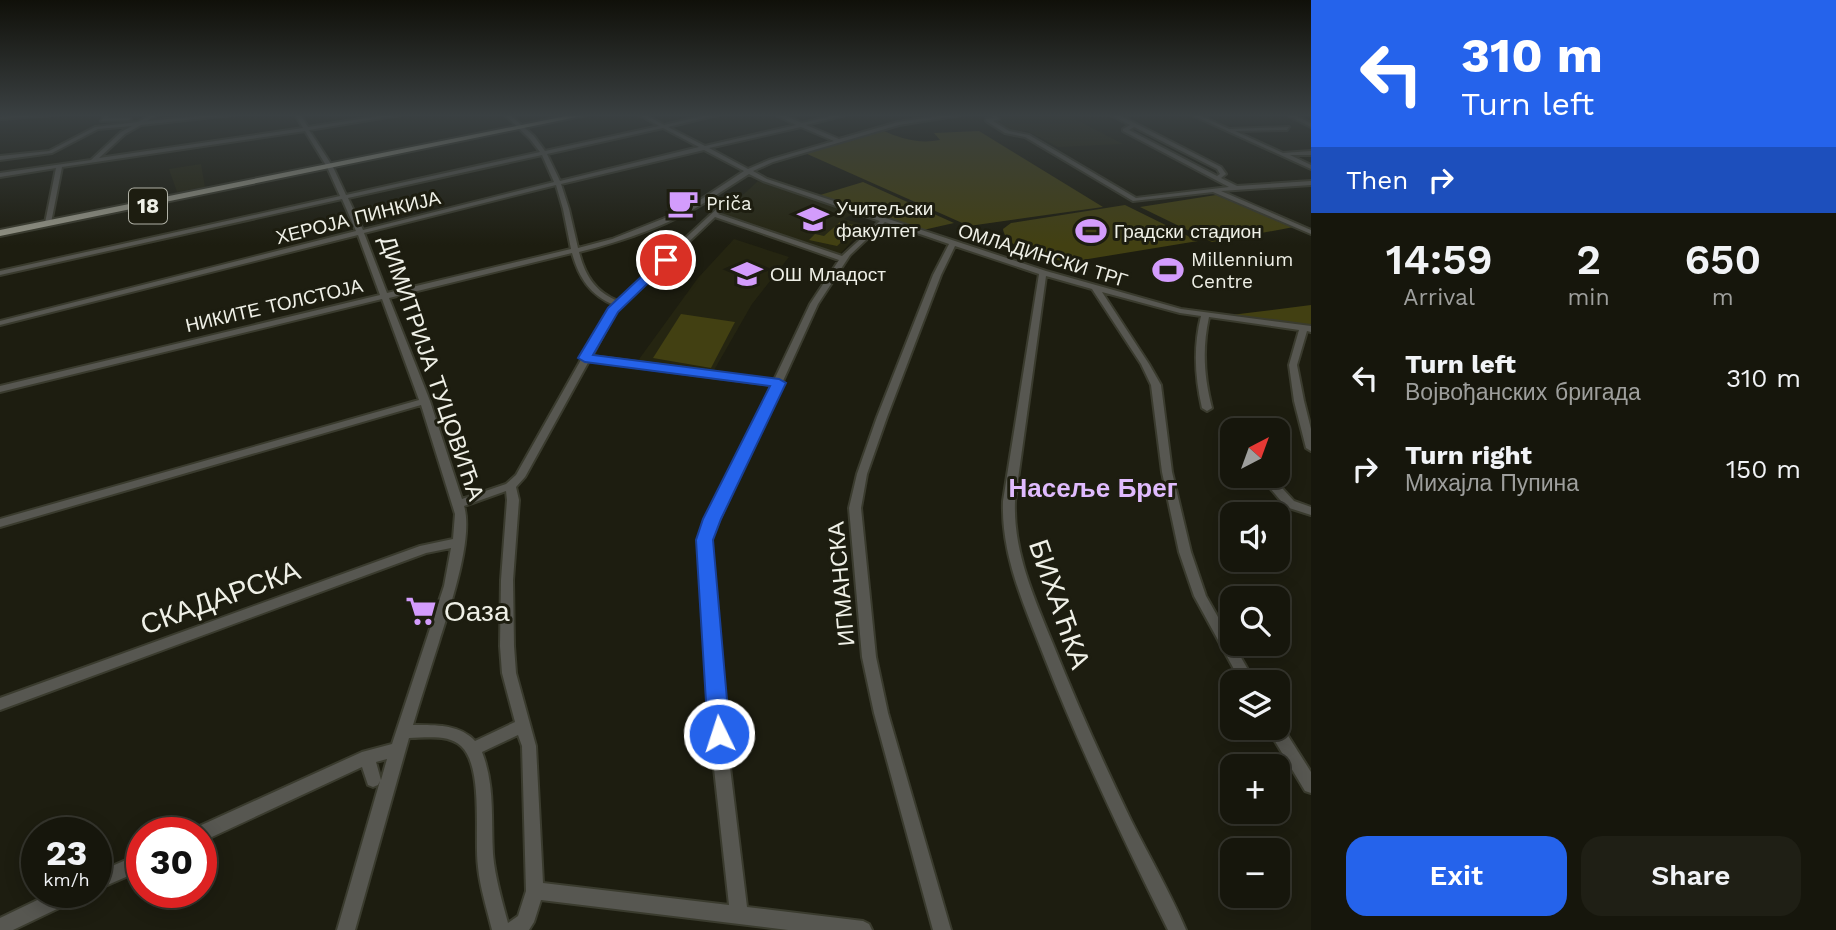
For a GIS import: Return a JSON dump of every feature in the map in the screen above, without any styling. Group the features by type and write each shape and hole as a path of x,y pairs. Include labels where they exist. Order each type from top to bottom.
{"main road":[{"name":"18","path":"0,234 377,157"},
{"name":"18","path":"0,234 330,167"}],"street":[{"path":"93,161 97,157"},
{"path":"0,175 117,157"},
{"name":"ДИМИТРИЈА ТУЦОВИЋА","path":"324,157 360,233 425,401 461,514 459,542 450,586 346,930"},
{"path":"0,273 528,157"},
{"path":"546,157 562,193 574,251 597,295 618,304"},
{"name":"ХЕРОЈА ПИНКИЈА","path":"0,323 663,157"},
{"name":"ОМЛАДИНСКИ ТРГ","path":"720,157 748,172 884,220 1096,289 1209,316 1307,328"},
{"name":"НИКИТЕ ТОЛСТОЈА","path":"0,389 635,234 709,198 748,172 783,157"},
{"path":"1063,157 1135,200 1213,190 1311,183"},
{"path":"1180,157 1236,188"},
{"path":"1289,157 1311,167"},
{"path":"48,223 59,166"},
{"path":"1213,190 1308,229"},
{"path":"458,504 506,488 520,477 618,304 726,203 709,198"},
{"path":"715,215 843,259"},
{"path":"739,915 721,759 704,540 814,304 843,259 884,220"},
{"name":"ИГМАНСКА","path":"942,930 881,713 869,657 855,508 862,474 882,417 937,275 953,243"},
{"name":"БИХАЋКА","path":"1043,273 1007,517 1010,537 1033,611 1067,697 1110,797 1177,930"},
{"path":"1096,289 1145,364 1156,386 1167,472 1185,552 1199,596 1241,670"},
{"path":"1207,408 1199,379 1197,355 1209,316"},
{"path":"1307,328 1293,365 1311,448"},
{"path":"585,358 779,383"},
{"path":"0,523 425,401"},
{"path":"506,488 513,500 507,580 507,646 519,727 530,756 535,891 525,922 514,930"},
{"path":"1276,488 1290,504 1311,511"},
{"name":"СКАДАРСКА","path":"0,704 424,549 459,542"},
{"path":"473,749 519,727"},
{"path":"404,732 449,733 466,741 473,749 482,789 486,867 501,930"},
{"path":"1282,740 1311,786"},
{"path":"217,827 367,757 399,749"},
{"path":"367,757 373,780"},
{"path":"535,891 863,930"},
{"path":"0,927 40,908"}],"shaded area":[{"path":"815,157 1022,157 1103,207 969,226"},
{"path":"201,164 205,187 177,192 169,169"},
{"path":"758,181 854,213 844,219 867,225 839,255 721,215"},
{"path":"863,182 954,223 923,230 820,195"},
{"path":"1216,195 1294,227 1212,242 1140,207"},
{"name":"Градски стадион","path":"1125,205 1198,241 1070,262 1021,249 1006,237 1003,229 1011,223"},
{"path":"840,222 859,226 837,246 809,240 815,234 824,236"},
{"path":"734,239 789,257 752,304 713,372 637,362 698,278"},
{"path":"1311,305 1311,326 1231,315"},
{"path":"681,314 735,322 711,368 653,358"}],"place":[{"name":"Priča","path":"683,203"},
{"name":"Учитељски факултет","path":"813,219"},
{"name":"Градски стадион","path":"1091,231"},
{"name":"Millennium Centre","path":"1168,270"},
{"name":"ОШ Младост","path":"747,274"},
{"name":"Оаза","path":"421,611"}],"district":[{"name":"Насеље Брег","path":"1093,488"}],"route":[{"path":"666,260 613,310 585,358 779,383 704,540 719,734"}]}
